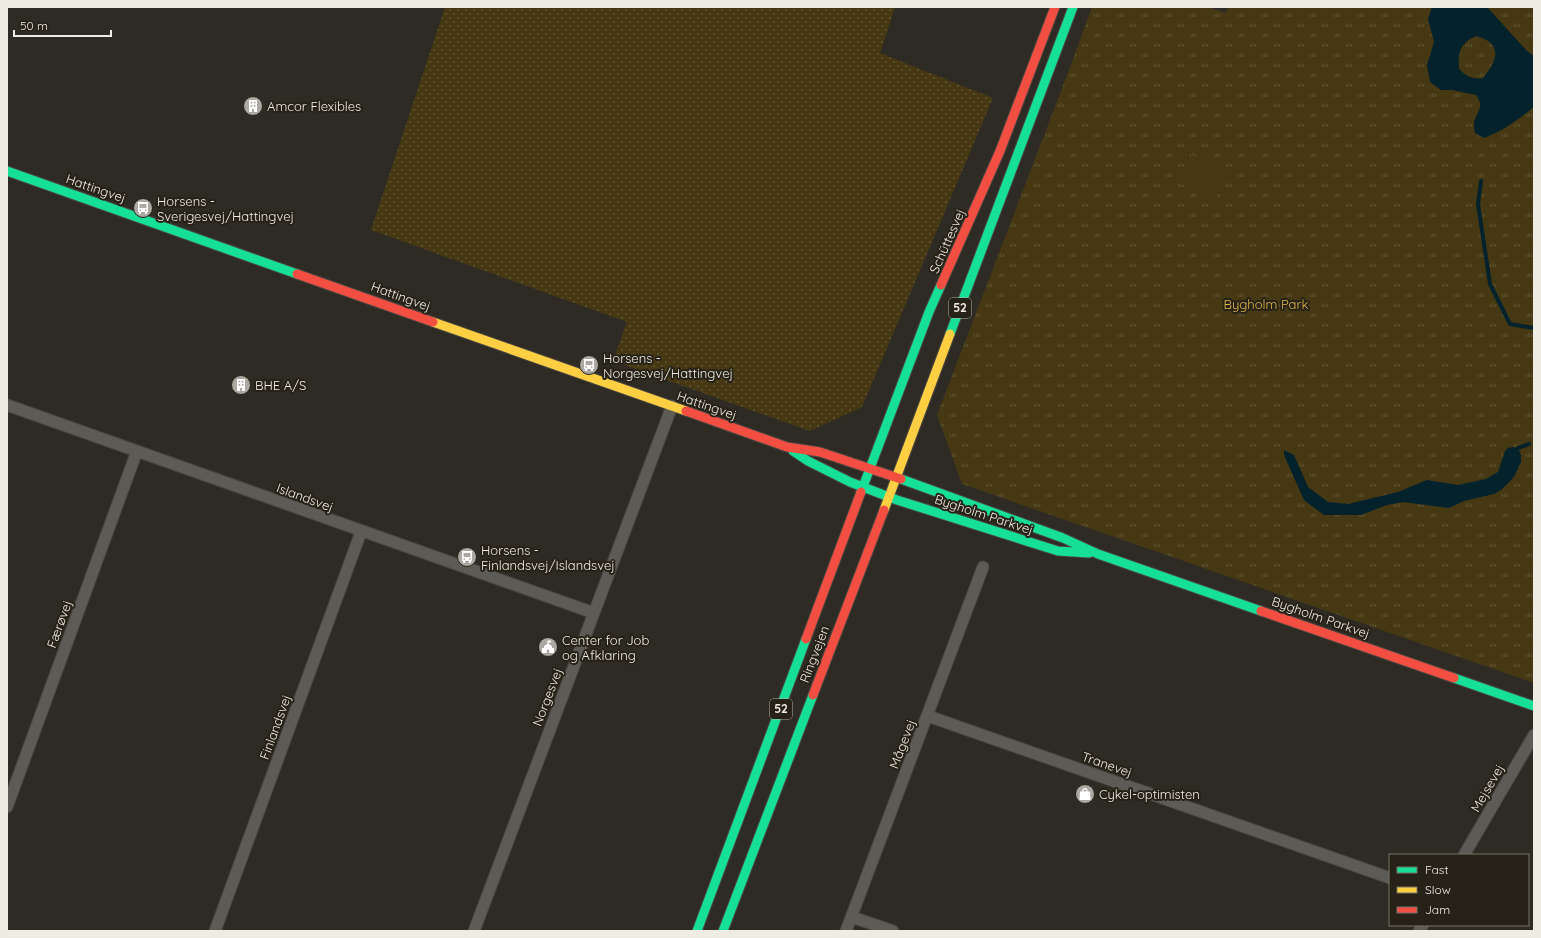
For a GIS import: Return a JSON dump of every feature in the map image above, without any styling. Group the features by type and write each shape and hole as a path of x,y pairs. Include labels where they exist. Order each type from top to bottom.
{"main road":[{"name":"Schüttesvej","path":"864,487 929,312 1000,151 1056,7"},
{"name":"52","path":"896,477 1073,7"},
{"name":"Hattingvej","path":"7,170 787,447 820,452 871,468"},
{"name":"Hattingvej","path":"787,447 808,461 850,482 864,487"},
{"name":"Bygholm Parkvej","path":"871,468 1063,538 1098,554 1534,706"},
{"name":"Ringvejen","path":"723,931 896,477"},
{"name":"Bygholm Parkvej","path":"864,487 889,497 1058,552 1098,554"},
{"name":"Ringvejen","path":"697,931 864,487"}],"street":[{"name":"Islandsvej","path":"7,405 361,532 594,613"},
{"name":"Norgesvej","path":"474,931 672,406"},
{"name":"Færøvej","path":"7,807 137,451"},
{"name":"Finlandsvej","path":"215,931 361,532"},
{"name":"Mågevej","path":"846,931 983,567"},
{"name":"Tranevej","path":"928,716 1389,878"},
{"name":"Mejsevej","path":"1465,854 1534,735"},
{"path":"852,917 893,931"}],"green space":[{"path":"445,7 895,7 880,53 993,98 862,407 810,431 613,361 627,322 371,230"},
{"name":"Bygholm Park","path":"1092,7 1208,7 1226,13 1228,7 1534,7 1534,683 962,484 937,415"},
{"path":"1192,155 1228,171 1215,200 1179,183"}],"water":[{"path":"1432,7 1487,7 1527,51 1534,56 1534,107 1498,132 1484,138 1475,133 1474,123 1480,109 1479,99 1476,95 1452,90 1441,90 1430,82 1427,65 1434,42 1428,19","holes":["1476,36 1491,43 1494,48 1495,53 1492,65 1483,78 1470,77 1459,69 1461,49 1466,42"]},
{"path":"1508,448 1518,448 1521,455 1521,462 1514,477 1501,490 1494,494 1464,501 1449,508 1403,502 1387,505 1361,515 1324,515 1304,500 1284,455 1284,450 1294,455 1308,487 1328,502 1348,504 1398,492 1427,480 1458,485 1486,479 1498,472 1505,451"}],"waterway":[{"path":"1481,181 1478,204 1490,284 1510,324 1534,328"},
{"path":"1518,448 1529,444"}],"traffic: fast":[{"path":"950,334 1073,7"},
{"path":"7,171 297,274"},
{"path":"861,492 929,312 941,285"},
{"path":"793,451 808,461 850,482 897,500 1058,551 1089,553"},
{"path":"901,479 1063,538 1098,554 1261,611"},
{"path":"697,931 806,639"},
{"path":"1454,678 1534,706"},
{"path":"723,931 813,695"}],"traffic: slow":[{"path":"433,322 686,411"},
{"path":"884,510 950,334"}],"traffic: jam":[{"path":"941,285 1000,151 1055,7"},
{"path":"297,274 433,322"},
{"path":"686,411 787,447 820,452 901,479"},
{"path":"806,639 861,492"},
{"path":"813,695 884,510"},
{"path":"1261,611 1454,678"}],"place":[{"name":"Amcor Flexibles","path":"253,106"},
{"name":"Horsens - Sverigesvej/Hattingvej","path":"143,208"},
{"name":"Horsens - Norgesvej/Hattingvej","path":"589,365"},
{"name":"BHE A/S","path":"241,385"},
{"name":"Horsens - Finlandsvej/Islandsvej","path":"467,557"},
{"name":"Center for Job og Afklaring","path":"548,647"},
{"name":"Cykel-optimisten","path":"1085,794"}]}
